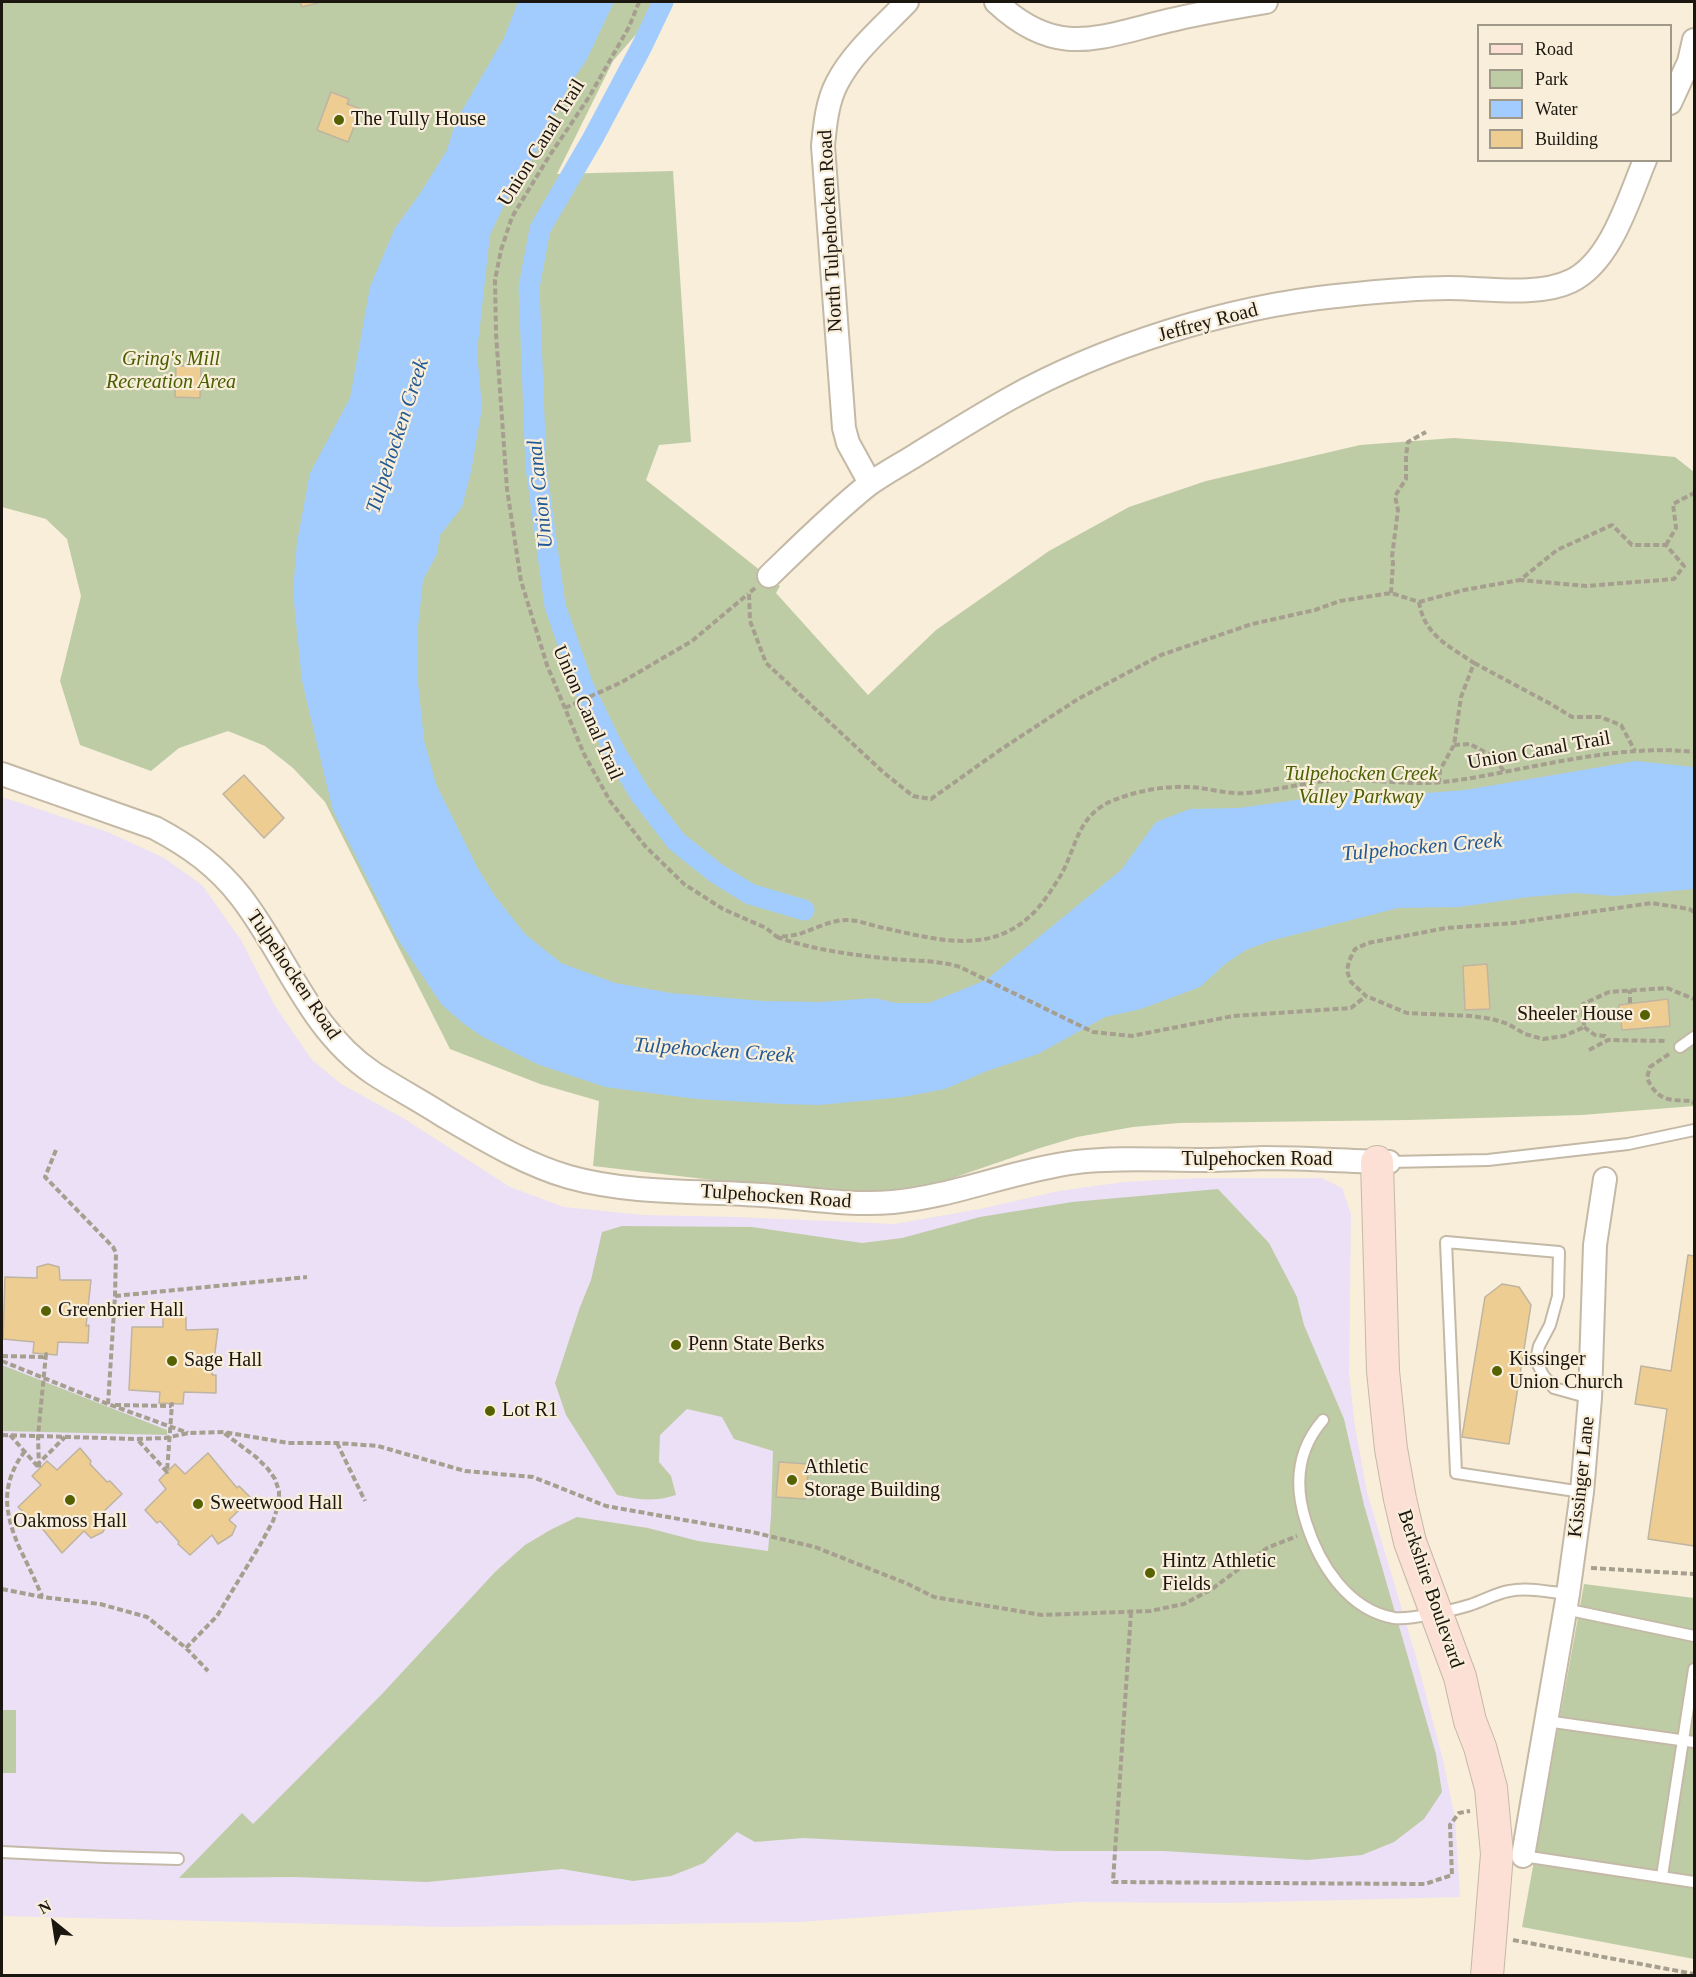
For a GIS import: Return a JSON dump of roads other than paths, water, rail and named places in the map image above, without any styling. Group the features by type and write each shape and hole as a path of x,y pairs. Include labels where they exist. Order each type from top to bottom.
{"street":[{"name":"North Tulpehocken Road","path":"870,483 848,444 844,428 823,146 827,113 836,84 848,64 907,2"},
{"path":"996,2 1026,26 1052,37 1082,39 1100,38 1176,19 1266,2"},
{"path":"1672,101 1689,62 1695,40"},
{"name":"Jeffrey Road","path":"769,576 870,483 1010,398 1049,379 1155,337 1197,324 1281,304 1326,297 1403,290 1471,288 1530,291 1559,286 1574,280 1586,271 1603,251 1644,162"},
{"name":"Tulpehocken Road","path":"2,774 155,828 178,840 223,876 242,898 316,1018 346,1052 372,1072 493,1144 527,1161 569,1177 644,1189 766,1195 862,1204 895,1202 929,1196 1020,1172 1076,1162 1118,1159 1266,1158 1383,1162"},
{"name":"Berkshire Boulevard","path":"1383,1162 1383,1371 1391,1449 1410,1542 1460,1677 1470,1721 1491,1788 1497,1854 1489,1956"},
{"name":"Kissinger Lane","path":"1522,1856 1567,1602 1582,1492 1590,1398 1595,1245 1605,1179"}],"lane":[{"path":"1680,1047 1695,1037"},
{"name":"Tulpehocken Road","path":"1383,1162 1488,1160 1628,1144 1661,1135 1695,1130"},
{"path":"1582,1492 1456,1473 1446,1242 1559,1252 1558,1296 1550,1325 1539,1346 1536,1360 1543,1375 1554,1388 1590,1398"},
{"path":"1323,1420 1304,1450 1298,1472 1300,1500 1308,1531 1315,1549 1330,1574 1351,1597 1373,1612 1396,1618 1436,1613 1469,1605 1509,1591 1538,1591 1567,1602 1695,1636"},
{"path":"1662,1876 1689,1741 1695,1669"},
{"path":"1546,1721 1689,1741"},
{"path":"2,1852 178,1859"},
{"path":"1522,1856 1695,1882"}],"water":[{"name":"Tulpehocken Creek","path":"518,2 614,2 587,59 566,91 531,162 507,199 490,235 477,352 482,408 471,472 462,507 440,535 437,554 423,580 417,636 418,683 424,740 436,784 477,867 495,896 525,934 561,963 615,983 671,993 763,1001 820,1002 875,998 896,1003 929,1003 986,980 1121,870 1156,822 1190,809 1239,808 1353,792 1400,795 1465,790 1636,761 1694,767 1694,889 1614,896 1575,893 1459,907 1398,908 1270,941 1246,950 1225,964 1200,987 1141,1009 1105,1017 1038,1054 987,1071 945,1089 903,1097 819,1105 783,1104 696,1099 605,1087 537,1064 483,1037 464,1024 442,1005 397,938 333,811 302,681 293,592 297,542 310,473 350,398 370,287 395,228 447,150 456,121 504,38"}],"waterway":[{"name":"Union Canal","path":"663,2 593,138 540,229 529,287 536,467 555,606 583,686 616,754 640,794 676,841 716,873 750,894 804,910"}],"place":[{"name":"The Tully House","path":"339,120"},
{"name":"Sheeler House","path":"1645,1015"},
{"name":"Greenbrier Hall","path":"46,1311"},
{"name":"Penn State Berks","path":"676,1345"},
{"name":"Sage Hall","path":"172,1361"},
{"name":"Kissinger Union Church","path":"1497,1371"},
{"name":"Lot R1","path":"490,1411"},
{"name":"Athletic Storage Building","path":"792,1480"},
{"name":"Oakmoss Hall","path":"70,1500"},
{"name":"Sweetwood Hall","path":"198,1504"},
{"name":"Hintz Athletic Fields","path":"1150,1573"}],"park label":[{"name":"Gring's Mill Recreation Area","path":"171,372"},
{"name":"Tulpehocken Creek Valley Parkway","path":"1361,786"}]}
